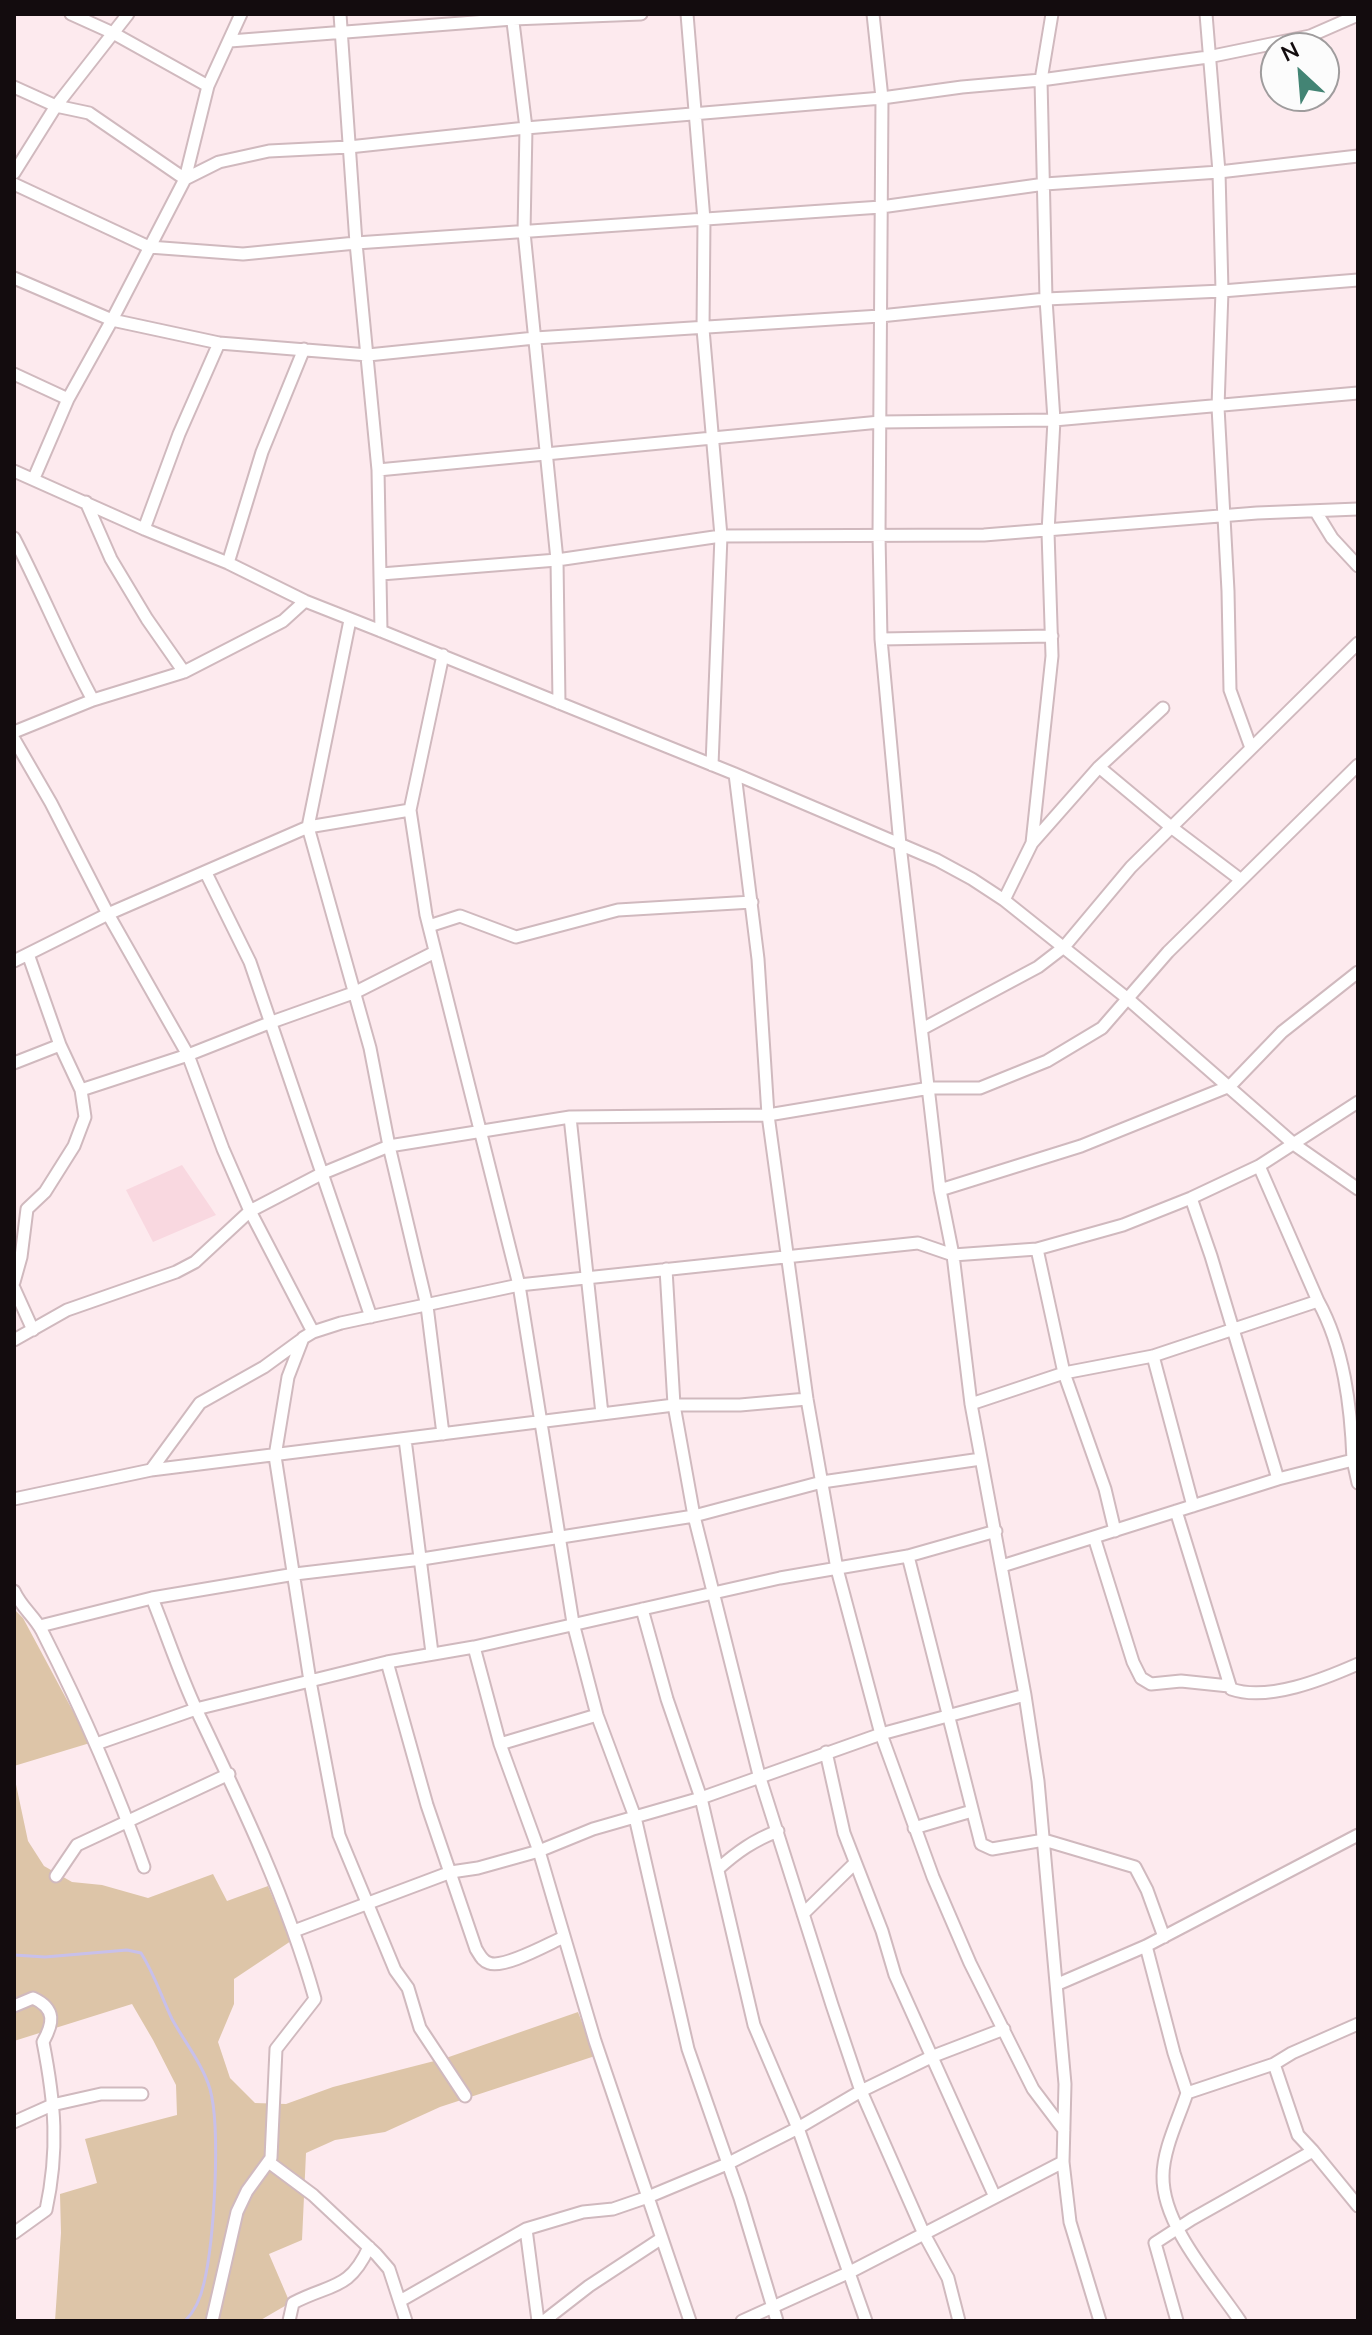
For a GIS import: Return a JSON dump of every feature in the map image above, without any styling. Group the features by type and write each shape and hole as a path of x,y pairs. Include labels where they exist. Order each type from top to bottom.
{"street":[{"path":"71,14 113,33 208,86"},
{"path":"14,173 56,106 128,14"},
{"path":"34,478 68,399 185,179 208,86 241,14"},
{"path":"340,14 356,243 378,470 381,631"},
{"path":"230,41 342,34 513,17 641,14"},
{"path":"687,14 704,220 703,329 721,536 712,765"},
{"path":"873,14 882,98 881,639 900,845 940,1190 953,1255 971,1404 1025,1695 1044,1840 1065,2084 1063,2162 1070,2222 1100,2321"},
{"path":"1032,843 1052,656 1048,532 1054,420 1046,299 1041,80 1052,14"},
{"path":"1206,14 1219,172 1222,291 1218,407 1230,690 1251,748"},
{"path":"185,179 219,162 269,151 349,147 526,128 882,98 1208,57 1310,36 1358,15"},
{"path":"513,17 526,128 524,232 557,560 559,703"},
{"path":"14,87 56,106 89,113 185,179"},
{"path":"14,184 149,247 243,254 356,243 881,207 1045,184 1219,172 1358,156"},
{"path":"14,278 112,320 219,343 368,355 535,338 880,316 1046,299 1222,291 1358,280"},
{"path":"144,529 179,434 219,343"},
{"path":"228,563 262,452 304,349"},
{"path":"14,374 68,399"},
{"path":"378,470 880,422 1054,420 1358,393"},
{"path":"14,471 228,563 350,620 735,774 937,860 1004,900 1128,999 1295,1145 1358,1189"},
{"path":"86,502 111,559 184,672"},
{"path":"381,574 557,560 721,536 984,535 1358,509"},
{"path":"1316,512 1332,538 1358,566"},
{"path":"14,538 93,700"},
{"path":"14,732 93,700 184,672 283,621 305,601"},
{"path":"350,620 308,827 356,992 427,1306 443,1434"},
{"path":"881,639 1052,636"},
{"path":"922,1029 1038,967 1064,947 1131,867 1358,643"},
{"path":"443,655 410,810 429,926 519,1285 573,1623 597,1715 635,1817 685,2038 740,2198 777,2321"},
{"path":"1004,900 1032,843 1099,767 1163,708"},
{"path":"14,739 188,1055 223,1149 308,1335"},
{"path":"14,1340 90,1300 176,1272 195,1262 250,1211 321,1174 389,1146 570,1117 768,1115 930,1088 980,1088 1047,1061 1102,1028 1168,952 1358,765"},
{"path":"1099,767 1241,880"},
{"path":"735,774 758,959 768,1115 807,1399 837,1569 881,1734 914,1828 970,1963 1033,2089 1064,2130"},
{"path":"14,961 108,914 308,827 410,810"},
{"path":"206,873 250,962 371,1317"},
{"path":"429,926 460,916 516,937 618,910 752,902"},
{"path":"81,1090 188,1055 356,992 435,952"},
{"path":"28,954 60,1045 81,1090 85,1117 74,1146 53,1180 27,1209 14,1285 33,1330"},
{"path":"940,1190 1081,1146 1230,1086 1282,1032 1358,972"},
{"path":"14,1063 60,1045"},
{"path":"151,1470 200,1403 264,1367 308,1335 371,1317 519,1285 918,1243 953,1255 1037,1249 1123,1225 1191,1198 1259,1166 1358,1102"},
{"path":"570,1117 602,1414"},
{"path":"1259,1166 1330,1322 1355,1412 1353,1460 1358,1483"},
{"path":"1191,1198 1278,1479"},
{"path":"1037,1249 1064,1373 1105,1489 1115,1531"},
{"path":"666,1269 674,1405 694,1516 759,1775 861,2091 924,2234 948,2278 959,2321"},
{"path":"971,1404 1064,1373 1153,1356 1318,1301"},
{"path":"308,1335 288,1377 275,1456 310,1681 339,1835 395,1970 408,1988 417,2023 465,2096"},
{"path":"1153,1356 1193,1506"},
{"path":"14,1499 151,1470 674,1405 740,1405 807,1399"},
{"path":"405,1439 432,1653"},
{"path":"40,1626 152,1598 694,1516 822,1482 981,1459"},
{"path":"1002,1566 1278,1479 1353,1460"},
{"path":"1176,1511 1229,1686"},
{"path":"96,1744 196,1709 387,1662 474,1647 713,1593 908,1556 996,1531"},
{"path":"1094,1537 1133,1662 1141,1678 1151,1684 1181,1681 1229,1686 1242,1693 1304,1685 1358,1664"},
{"path":"908,1556 979,1839 986,1848 999,1849 1044,1840 1135,1867 1164,1937"},
{"path":"16,1597 40,1626 96,1744 144,1867"},
{"path":"152,1598 196,1709 229,1774 294,1931 315,1999 276,2049 270,2163 247,2191 237,2212 212,2321"},
{"path":"642,1609 667,1699 701,1798 754,2025 798,2128 866,2321"},
{"path":"474,1647 500,1744 539,1851 595,2041 690,2321"},
{"path":"387,1662 427,1805 476,1949 484,1961 492,1965 504,1963 564,1937"},
{"path":"294,1931 451,1872 539,1851 593,1829 701,1798 881,1734 1025,1695"},
{"path":"500,1744 597,1715"},
{"path":"826,1752 844,1833 882,1931 895,1975 995,2197"},
{"path":"56,1876 77,1845 229,1774"},
{"path":"914,1828 972,1811"},
{"path":"718,1869 737,1851 778,1831"},
{"path":"1058,1984 1146,1946 1358,1835"},
{"path":"803,1914 855,1863"},
{"path":"1146,1946 1187,2093 1164,2163 1167,2203 1177,2228 1240,2321"},
{"path":"14,2006 33,1998 50,2013 51,2030 43,2042 55,2130 55,2171 46,2210 14,2233"},
{"path":"1187,2093 1274,2064 1358,2024"},
{"path":"400,2301 526,2229 583,2212 613,2209 727,2164 861,2091 931,2057 1004,2029"},
{"path":"1274,2064 1298,2135 1358,2206"},
{"path":"14,2122 52,2105 101,2094 142,2094"},
{"path":"1177,2321 1155,2243 1313,2151"},
{"path":"742,2321 850,2272 1063,2162"},
{"path":"270,2163 313,2195 389,2269 406,2321"},
{"path":"526,2229 541,2321 662,2238"},
{"path":"293,2303 348,2279 357,2271 369,2247"},
{"path":"289,2321 293,2303"},
{"path":"293,2303 301,2321"}],"shaded area":[{"path":"182,1165 216,1215 153,1242 126,1190"},
{"path":"14,1609 23,1618 90,1743 14,1766"},
{"path":"14,1775 28,1841 44,1866 72,1882 102,1885 148,1898 213,1874 227,1901 268,1886 291,1941 234,1979 234,2004 218,2042 230,2078 255,2103 286,2104 333,2087 446,2058 578,2012 595,2056 440,2107 385,2132 335,2140 306,2153 302,2240 269,2254 290,2303 259,2321 55,2321 61,2233 60,2194 97,2183 85,2139 177,2115 176,2085 132,2004 14,2041"}],"waterway":[{"path":"14,1955 45,1957 127,1950 141,1953 172,2019 203,2071 210,2089 215,2130 213,2214 203,2288 195,2308 185,2321"}]}
